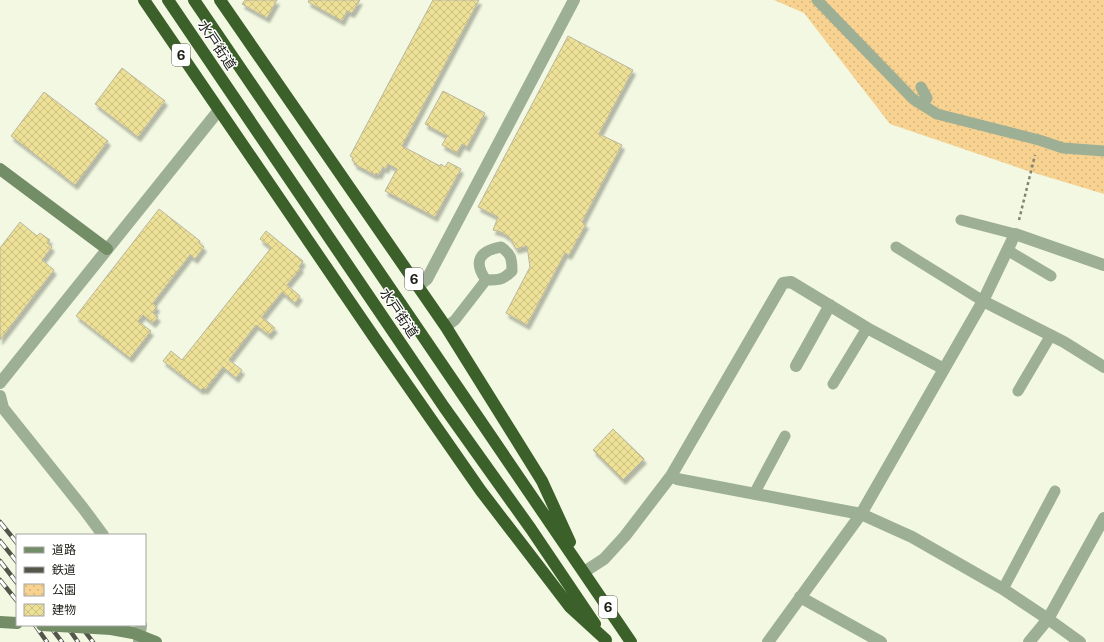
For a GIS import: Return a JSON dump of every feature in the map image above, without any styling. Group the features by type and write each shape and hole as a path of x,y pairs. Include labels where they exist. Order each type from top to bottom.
{"highway":[{"name":"6","path":"144,0 481,491 570,607 607,641"},
{"name":"水戸街道","path":"168,0 444,407 531,529 607,641"},
{"name":"水戸街道","path":"194,0 631,642"},
{"name":"6","path":"220,0 446,327 542,481 584,572"}],"street":[{"path":"418,286 427,279 574,0"},
{"path":"0,383 219,110"},
{"path":"0,169 107,249"},
{"path":"768,642 861,514 983,301 1015,234 1104,265"},
{"path":"584,572 604,559 625,536 671,476 783,283 791,282 867,328 944,369"},
{"path":"983,301 1051,335 1104,367"},
{"path":"796,366 830,305"},
{"path":"0,396 3,408 78,501 102,534"},
{"path":"671,476 677,479 861,514 912,537 1002,589 1048,618 1080,642"},
{"path":"1029,642 1048,618 1104,518"},
{"path":"800,596 881,642"},
{"path":"0,622 16,623"},
{"path":"59,626 111,629 133,633 156,642"},
{"path":"139,642 141,626"}],"lane":[{"path":"817,0 913,98 937,114 1039,140 1063,148 1104,150"},
{"path":"921,87 927,98 923,105"},
{"path":"961,220 1015,234"},
{"path":"896,247 983,301"},
{"path":"1007,250 1051,276"},
{"path":"446,327 455,320 486,280"},
{"path":"832,384 867,328"},
{"path":"1018,391 1051,335"},
{"path":"754,494 785,436"},
{"path":"1002,589 1055,491"}],"path":[{"path":"1015,234 1039,140"}],"green space":[{"path":"774,0 1104,0 1104,194 1028,171 890,124 804,13"}],"building":[{"path":"245,0 277,0 267,18 242,4"},
{"path":"309,0 360,0 352,13 347,11 342,21 308,2"},
{"path":"433,0 479,0 402,146 440,166 441,164 445,167 448,162 461,169 435,217 385,191 397,169 388,164 386,169 383,167 379,175 376,173 375,175 354,164 355,162 352,160 353,158 350,156"},
{"path":"568,36 633,70 599,134 622,145 582,222 586,224 569,255 565,253 527,325 506,313 530,267 527,246 516,249 510,238 501,232 493,230 498,217 478,207"},
{"path":"122,68 165,101 138,137 95,104"},
{"path":"443,91 485,113 467,147 462,144 457,153 442,145 447,136 425,124"},
{"path":"44,92 108,141 75,185 11,136"},
{"path":"159,209 200,241 199,243 204,247 195,259 190,255 153,303 157,307 153,313 158,317 153,323 143,315 138,321 151,331 130,358 76,316"},
{"path":"20,222 37,236 40,233 50,240 47,243 52,247 42,260 54,270 0,340 0,248"},
{"path":"266,231 303,261 299,267 301,268 287,285 300,296 295,303 282,292 262,317 275,328 269,335 256,325 229,360 242,370 236,378 223,367 205,390 203,388 201,390 163,361 171,351 182,360 271,248 260,239"},
{"path":"613,429 644,459 623,480 593,450"}],"railway":[{"path":"0,522 16,542"},
{"path":"0,541 16,561"},
{"path":"0,561 16,582"},
{"path":"0,580 16,600"},
{"path":"36,626 47,642"},
{"path":"50,626 62,642"},
{"path":"67,626 78,642"},
{"path":"81,626 93,642"}]}
